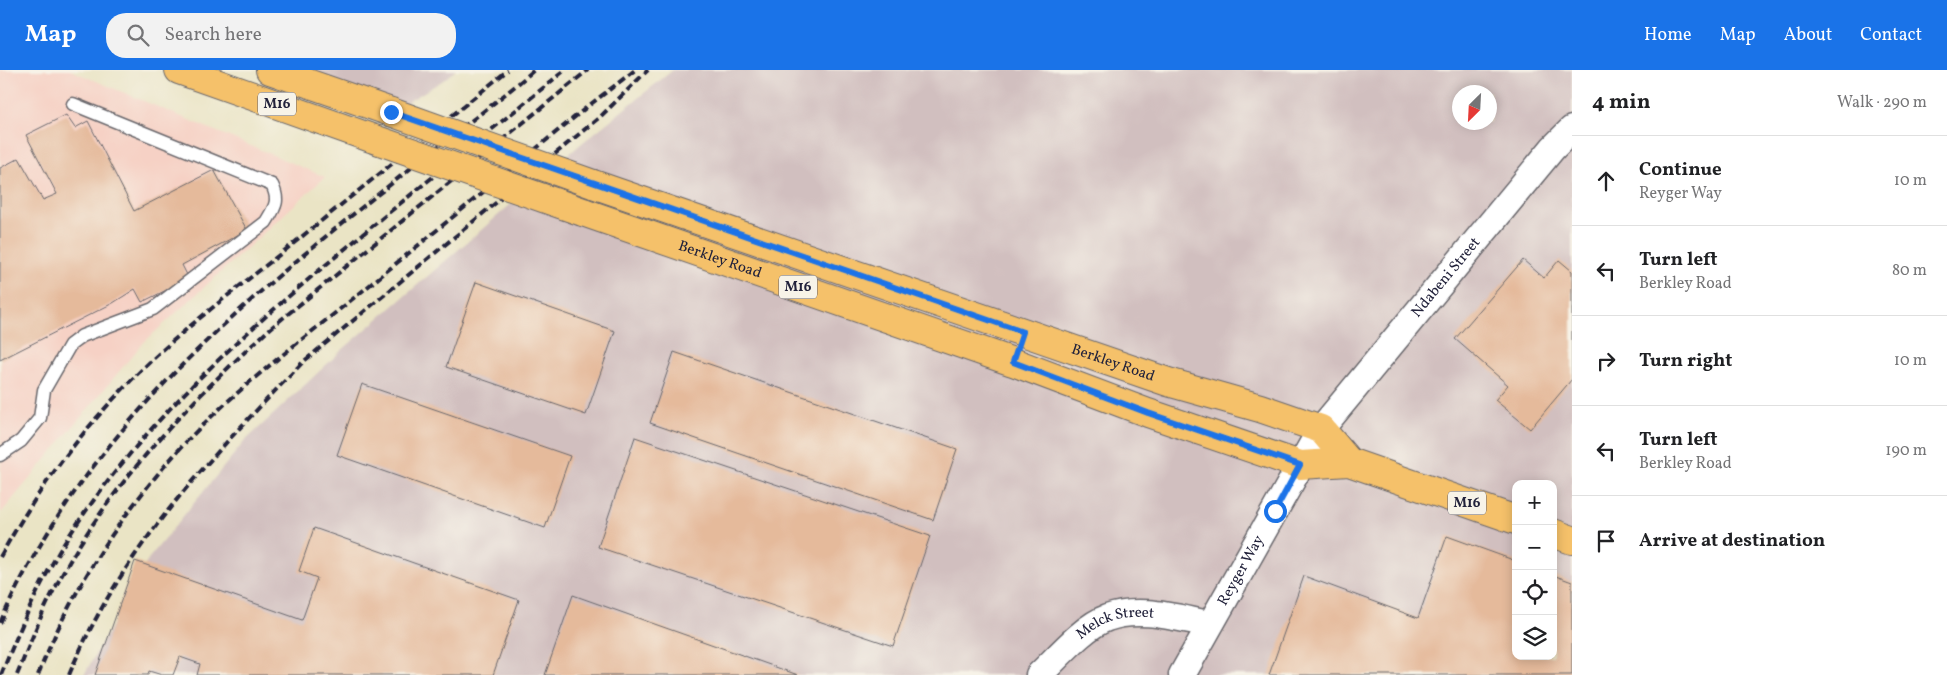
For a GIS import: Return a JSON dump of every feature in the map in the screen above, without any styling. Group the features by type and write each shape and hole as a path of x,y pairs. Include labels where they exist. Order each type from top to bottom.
{"main road":[{"name":"Berkley Road","path":"179,70 1013,362 1148,413 1300,465 1348,462 1512,519"},
{"name":"Berkley Road","path":"270,70 593,184 1168,382 1260,408 1320,429"},
{"path":"1013,362 1023,332"},
{"path":"1320,429 1348,462"},
{"path":"1557,534 1572,540"}],"street":[{"name":"Ndabeni Street","path":"1300,465 1320,429 1553,148 1572,129"},
{"name":"Reyger Way","path":"1182,675 1300,465"},
{"name":"Melck Street","path":"1039,675 1080,636 1106,618 1129,613 1151,614 1210,624"}],"lane":[{"path":"0,455 21,441 40,418 44,390 70,345 82,336 153,308 266,222 275,206 277,195 272,185 73,104"}],"shaded area":[{"path":"0,70 70,70 325,177 142,344 1,513"},
{"path":"270,70 456,70 442,81 391,112"},
{"path":"673,70 1572,70 1572,675 84,675 149,558 244,442 341,351 582,143"}],"building":[{"path":"66,115 75,128 88,121 134,211 214,170 247,230 182,265 189,279 142,302 135,289 113,303 0,360 0,168 19,158 43,200 57,194 26,135"},
{"path":"1523,260 1544,278 1559,260 1572,271 1572,379 1530,429 1495,400 1508,385 1455,339"},
{"path":"476,282 615,331 586,415 446,367"},
{"path":"674,352 957,449 933,520 650,423"},
{"path":"362,384 570,456 545,528 337,455"},
{"path":"635,437 930,536 893,646 598,547"},
{"path":"314,528 519,600 493,675 197,675 200,664 180,657 173,675 162,675 149,671 148,675 95,675 135,561 302,620 317,578 299,571"},
{"path":"1447,536 1512,560 1512,660 1557,660 1557,576 1572,582 1572,675 1269,675 1304,576 1418,618"},
{"path":"573,595 798,675 545,675"}],"railway":[{"path":"0,557 27,512 71,449 104,409 162,350 508,70"},
{"path":"0,623 38,549 82,482 131,420 185,362 243,307 304,255 534,70"},
{"path":"1,675 23,622 57,555 96,497 127,457 161,419 231,348 307,281 400,203 565,70"},
{"path":"17,675 44,609 76,551 124,481 180,416 272,327 588,70"},
{"path":"38,675 67,611 101,551 141,495 186,442 270,365 635,70"},
{"path":"69,675 90,629 115,586 142,546 202,470 268,398 303,362 601,116 648,70"}],"route":[{"path":"391,112 593,184 1023,332 1013,362 1148,413 1300,465 1275,511"}]}
